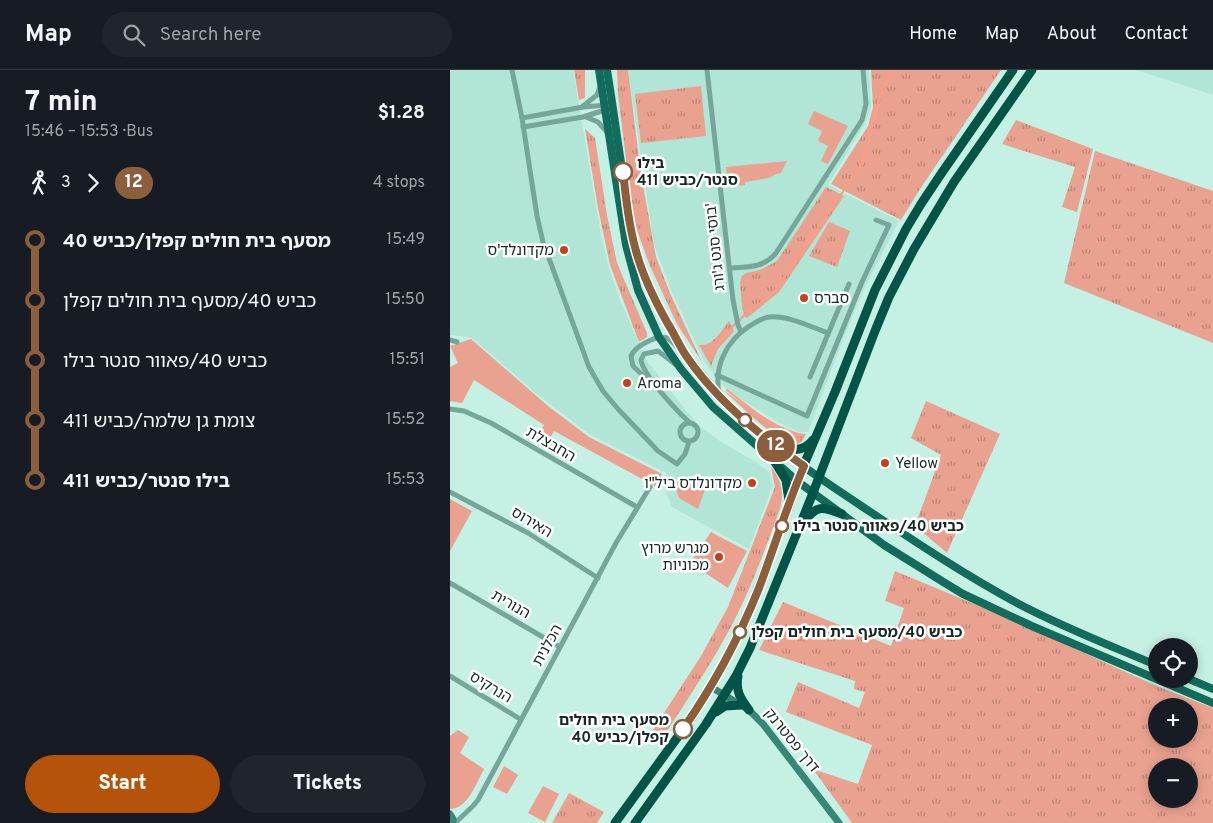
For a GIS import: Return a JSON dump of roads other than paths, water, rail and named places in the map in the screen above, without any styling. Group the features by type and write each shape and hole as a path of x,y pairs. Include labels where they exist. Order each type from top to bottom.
{"highway":[{"path":"615,823 688,722 727,658 751,606 797,481 875,290 906,229 940,174 1013,70"},
{"path":"635,823 709,719 739,670 759,627 889,297 914,248 954,182 1032,70"},
{"path":"777,447 789,450 801,449 810,444 817,434"},
{"path":"773,459 786,480 790,504"},
{"path":"797,530 813,511 818,508 830,509 842,514"},
{"path":"709,719 720,708 725,706 745,708 736,687 739,670"}],"main road":[{"path":"599,70 630,222 639,261 647,283 658,307 687,357 720,396 748,423 818,478 940,558 1016,603 1062,626 1148,662"},
{"path":"607,70 609,134 630,260 638,290 659,337 681,369 718,412 797,481 901,556 963,594 1041,631 1213,703"},
{"path":"1198,683 1213,689"}],"street":[{"path":"512,70 543,242 595,379 603,391 652,445 677,464 685,454 689,442 697,438 696,426 690,423 659,390 641,363 644,354 658,351 681,369"},
{"name":"בוסי סנט ג'ורג'","path":"707,70 735,314 740,330"},
{"path":"730,268 761,265 772,259 862,120 866,104 863,70"},
{"path":"583,107 597,95 601,82"},
{"path":"522,118 583,107 608,107"},
{"path":"523,128 583,117 608,107"},
{"path":"583,117 591,118 598,122 609,134"},
{"path":"717,375 807,416 862,282 889,225 876,220"},
{"path":"810,376 849,284"},
{"path":"720,396 717,375 721,359 740,330 760,320 772,317 791,320 828,333"},
{"path":"659,390 633,366 631,356 636,348 659,337 668,339 687,357"},
{"path":"450,340 457,342"},
{"name":"החבצלת","path":"450,409 464,411 491,423 637,507"},
{"path":"676,409 682,422 680,435 683,440 689,442"},
{"path":"681,427 690,423"},
{"name":"הכלנית","path":"454,823 478,800 520,719 637,507 650,487"},
{"name":"האירוס","path":"450,492 528,533 598,578"},
{"name":"הנורית","path":"450,584 560,647"},
{"name":"הנרקיס","path":"450,676 520,719"},
{"name":"דרך פסטרנק","path":"711,687 745,708 763,724 839,823"},
{"path":"450,814 465,814"},
{"path":"450,814 454,823"}],"waterway":[{"path":"739,321 747,312 771,296 860,167 881,92 893,70"},
{"path":"710,358 720,340 735,324"},
{"path":"727,390 759,415 799,440"}],"place":[{"name":"בילו סנטר/כביש 411","path":"623,172"},
{"name":"מקדונלד'ס","path":"564,250"},
{"name":"סברס","path":"804,298"},
{"name":"Aroma","path":"627,383"},
{"name":"Yellow","path":"885,463"},
{"name":"מקדונלדס ביל\"ו","path":"752,483"},
{"name":"כביש 40/פאוור סנטר בילו","path":"782,526"},
{"name":"מגרש מרוץ מכוניות","path":"719,557"},
{"name":"כביש 40/מסעף בית חולים קפלן","path":"740,632"},
{"name":"מסעף בית חולים קפלן/כביש 40","path":"683,729"}]}
